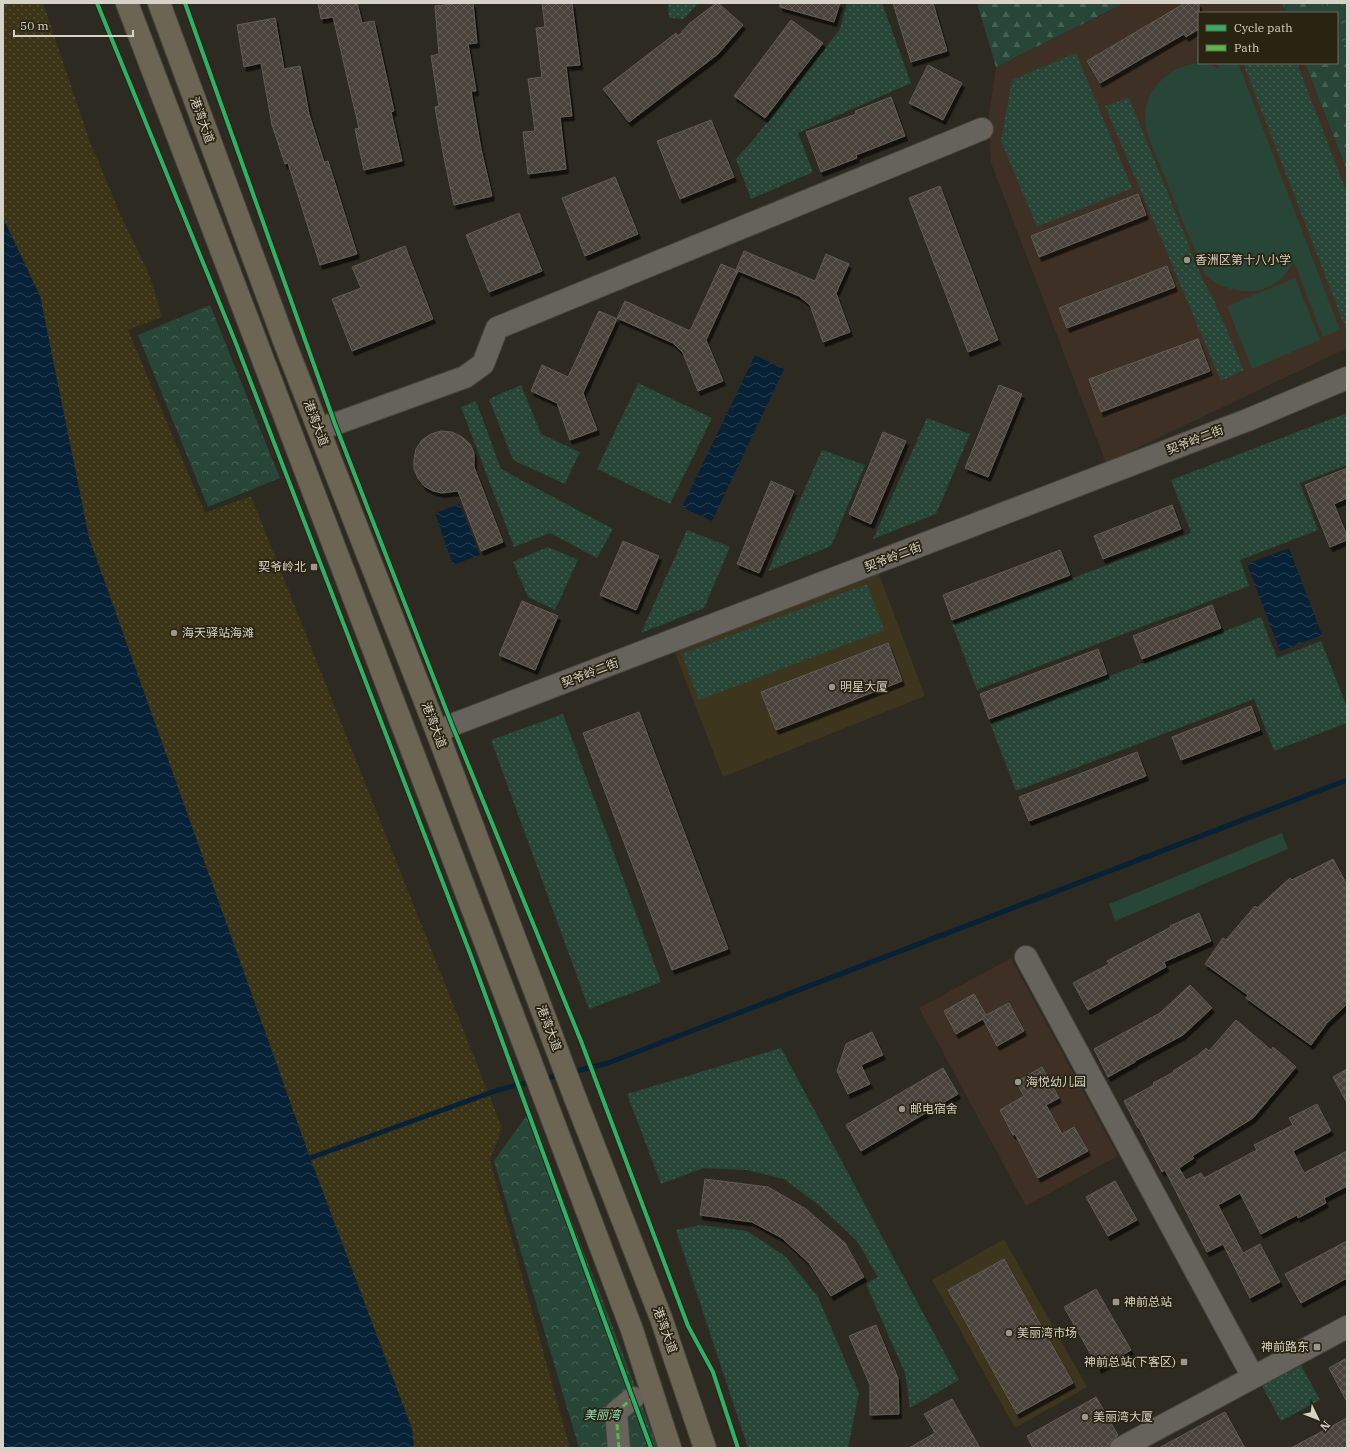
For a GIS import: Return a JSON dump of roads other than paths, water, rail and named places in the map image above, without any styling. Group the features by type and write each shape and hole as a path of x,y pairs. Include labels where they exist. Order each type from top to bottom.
{"highway":[{"path":"126,3 632,1330 670,1448"},
{"name":"港湾大道","path":"159,3 286,346 437,732 574,1095 661,1318 705,1448"}],"street":[{"path":"318,428 335,424 465,377 482,364 497,328 982,129"},
{"name":"契爷岭二街","path":"437,732 1250,419 1347,378"},
{"path":"1026,957 1253,1377"},
{"path":"1121,1448 1347,1327"},
{"path":"619,1448 616,1412 633,1398"}],"water":[{"path":"3,218 40,296 89,538 310,1158 412,1429 414,1448 3,1448"},
{"path":"755,355 784,369 712,521 682,507"},
{"path":"460,504 480,555 453,565 435,513"},
{"path":"1289,548 1322,635 1280,651 1247,564"}],"waterway":[{"path":"572,1072 608,1063 1347,780"},
{"path":"542,1079 560,1075"},
{"path":"310,1158 498,1090 533,1081"}],"place":[{"name":"香洲区第十八小学","path":"1187,260"},
{"name":"契爷岭北","path":"314,567"},
{"name":"海天驿站海滩","path":"174,633"},
{"name":"明星大厦","path":"832,687"},
{"name":"海悦幼儿园","path":"1018,1082"},
{"name":"邮电宿舍","path":"902,1109"},
{"name":"神前总站","path":"1116,1302"},
{"name":"美丽湾市场","path":"1009,1333"},
{"name":"神前路东","path":"1317,1347"},
{"name":"神前总站(下客区)","path":"1184,1362"},
{"name":"美丽湾大厦","path":"1085,1417"}],"park label":[{"name":"美丽湾","path":"602,1415"}]}
